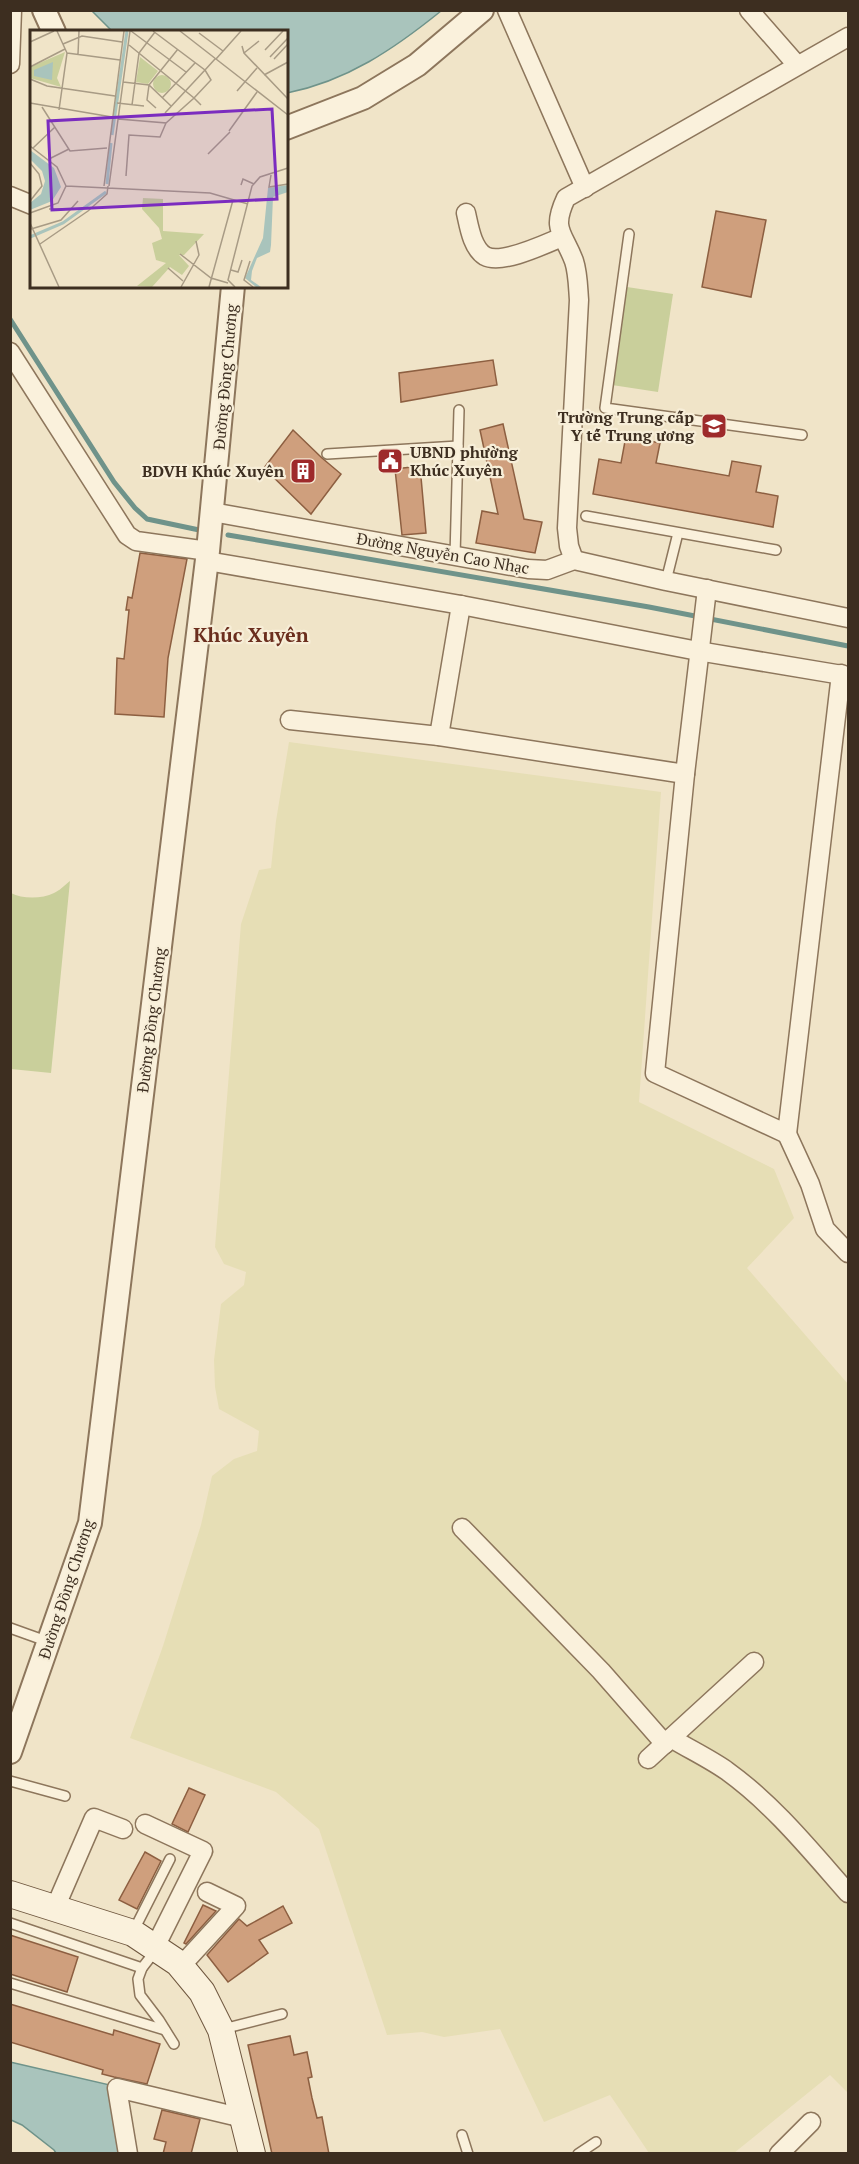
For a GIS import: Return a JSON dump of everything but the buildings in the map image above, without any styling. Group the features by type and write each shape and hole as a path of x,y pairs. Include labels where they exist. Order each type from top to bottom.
{"main road":[{"path":"10,1894 133,1933 181,1966 206,1997 220,2030 252,2154"}],"street":[{"path":"10,64 12,10"},
{"path":"44,10 53,30"},
{"path":"288,127 363,98 417,65 482,10"},
{"path":"507,10 585,188"},
{"path":"749,10 797,65"},
{"path":"849,37 566,198 557,225 575,263 579,300 567,528 569,546 574,560 666,581 706,596 849,618"},
{"path":"10,196 30,204"},
{"path":"466,213 474,240 485,256 496,258 512,256 562,237"},
{"name":"Đường Đồng Chương","path":"12,1745 90,1523 209,539 234,288"},
{"path":"10,352 127,535 136,540 209,539 461,605 699,643 845,675 787,1134 810,1184 825,1229 849,1253"},
{"name":"Đường Nguyễn Cao Nhạc","path":"209,539 454,556 540,571 574,560"},
{"path":"706,596 699,643 655,1073 787,1134"},
{"path":"439,736 461,605"},
{"path":"290,720 439,736 685,774"},
{"path":"462,1528 668,1741 726,1770 750,1790 784,1820 849,1893"},
{"path":"648,1760 754,1662"},
{"path":"55,1908 94,1818 123,1829"},
{"path":"145,1824 203,1851 156,1948"},
{"path":"181,1966 236,1906 207,1892"},
{"path":"128,2154 117,2088 243,2118"},
{"path":"779,2154 811,2122"}],"lane":[{"path":"629,234 605,408 802,435"},
{"path":"454,556 459,410"},
{"path":"327,453 458,446"},
{"path":"586,516 776,550"},
{"path":"666,581 678,533"},
{"path":"10,1628 49,1642"},
{"path":"10,1781 65,1796"},
{"path":"133,1933 170,1859"},
{"path":"10,1923 141,1968"},
{"path":"156,1948 141,1968 138,1978 140,1995 174,2044"},
{"path":"10,1983 165,2030"},
{"path":"220,2030 282,2014"},
{"path":"462,2134 468,2154"},
{"path":"578,2154 596,2142"}],"shaded area":[{"path":"289,742 661,792 639,1102 774,1169 794,1218 747,1268 848,1384 848,2093 830,2075 734,2153 649,2153 610,2095 544,2122 500,2029 444,2037 422,2032 387,2035 319,1829 276,1792 130,1738 163,1646 201,1525 212,1476 234,1459 257,1451 259,1431 219,1409 214,1360 221,1304 244,1285 246,1272 224,1264 215,1247 241,924 259,870 271,868"}],"green space":[{"path":"627,287 673,294 658,392 612,385"},
{"path":"70,881 51,1073 11,1069 11,893 26,897 49,895"}],"water":[{"path":"92,11 441,11 406,38 369,62 309,88 288,93 288,30 111,30"},
{"path":"10,2062 110,2085 120,2153 56,2153 22,2125 11,2120"}],"waterway":[{"path":"10,319 114,482 135,508 147,519 204,531"},
{"path":"228,535 649,607 848,646"}],"place":[{"name":"Trường Trung cấp Y tế Trung ương","path":"714,426"},
{"name":"UBND phường Khúc Xuyên","path":"390,461"},
{"name":"BDVH Khúc Xuyên","path":"303,471"}],"district":[{"name":"Khúc Xuyên","path":"251,635"}]}
